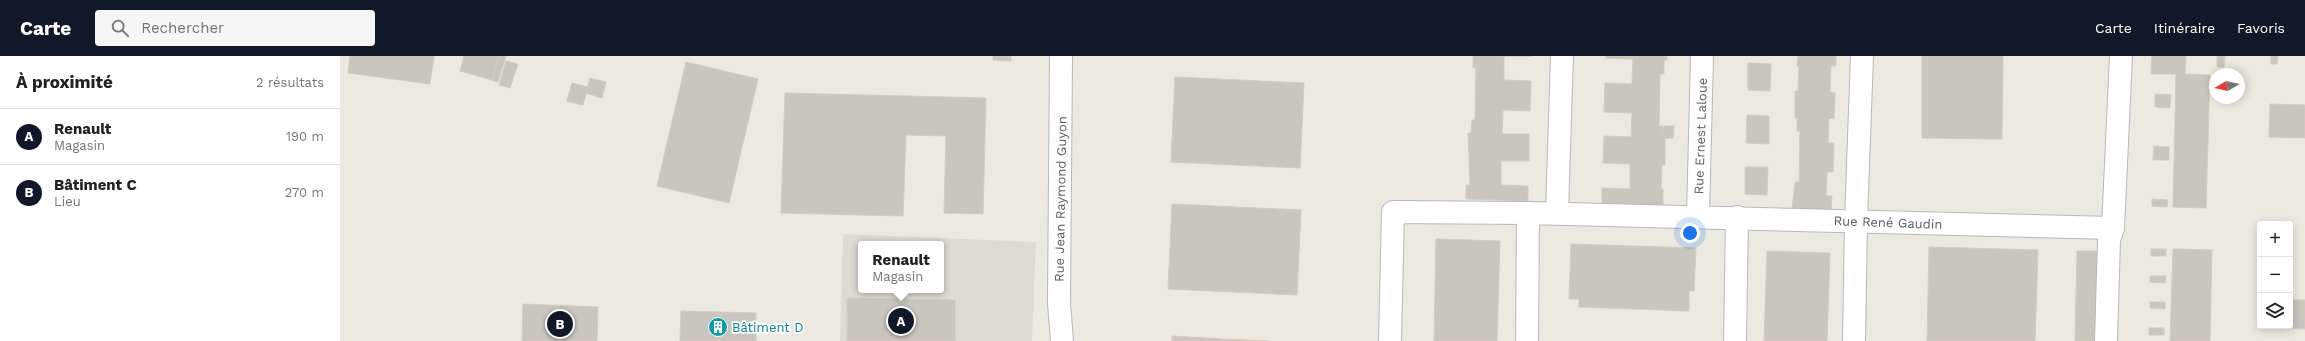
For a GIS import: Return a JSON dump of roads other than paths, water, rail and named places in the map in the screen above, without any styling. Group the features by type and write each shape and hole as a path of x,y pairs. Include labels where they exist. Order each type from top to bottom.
{"street":[{"name":"Rue Jean Raymond Guyon","path":"1061,56 1059,303 1062,341"},
{"path":"1557,213 1562,56"},
{"name":"Rue Ernest Laloue","path":"1698,216 1702,56"},
{"path":"1854,341 1856,220 1862,56"},
{"path":"2106,341 2109,240 2113,228 2121,56"},
{"path":"1390,341 1393,212 1528,213 1528,341"},
{"name":"Rue René Gaudin","path":"1528,213 1856,220 1893,223 2113,228"},
{"path":"1735,341 1737,217"}],"place":[{"name":"Renault","path":"901,321"},
{"name":"Bâtiment C","path":"560,324"},
{"name":"Bâtiment D","path":"718,327"}]}
